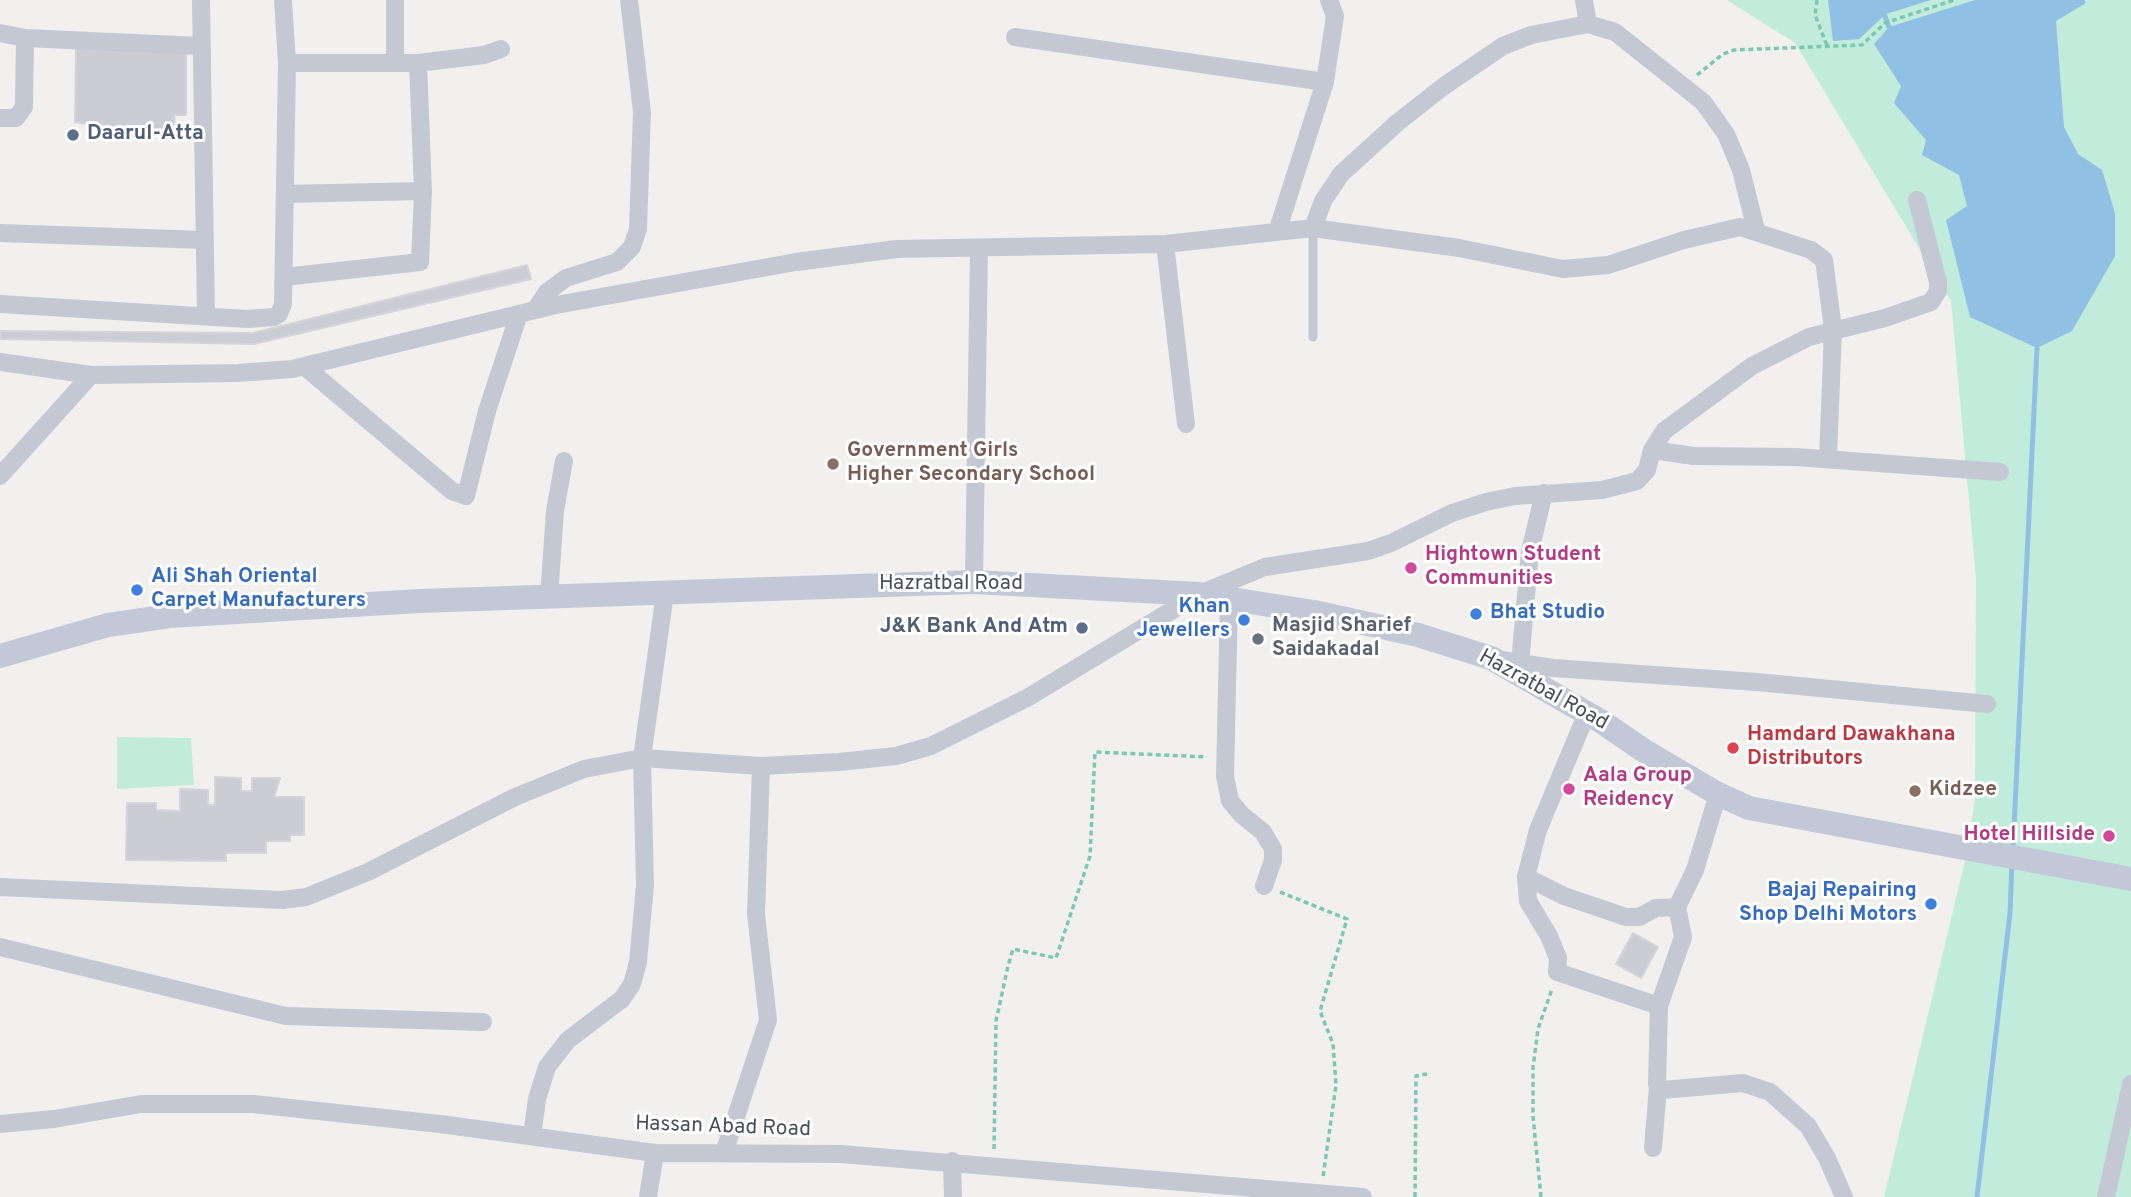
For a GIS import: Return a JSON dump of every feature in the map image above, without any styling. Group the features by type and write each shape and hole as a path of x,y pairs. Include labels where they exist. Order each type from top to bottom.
{"main road":[{"name":"Hazratbal Road","path":"0,656 108,625 170,616 549,597 974,582 1199,594 1314,612 1405,632 1491,658 1587,713 1718,794 1749,808 2131,879"}],"street":[{"path":"201,0 206,316"},
{"path":"0,304 247,319 274,317 284,304 287,62 283,0"},
{"path":"395,0 395,63"},
{"path":"304,366 465,502 487,411 527,312 566,278 617,262 632,247 638,229 642,111 629,0"},
{"path":"1277,232 1325,82 1335,16 1329,0"},
{"path":"1584,0 1588,24"},
{"path":"1313,228 1323,201 1341,174 1397,123 1444,86 1503,46 1531,35 1588,24 1615,32 1703,102 1726,134 1741,170 1756,230"},
{"path":"0,33 25,38 200,46"},
{"path":"1015,37 1325,82"},
{"path":"0,118 16,118 24,107 25,38"},
{"path":"287,62 418,63 484,55 501,49"},
{"path":"284,276 420,262 423,191 418,63"},
{"path":"285,194 423,191"},
{"path":"0,887 282,900 306,897 368,872 515,797 566,776 642,758 761,766 896,756 931,746 1027,698 1199,594 1265,567 1367,551 1463,510 1515,496 1626,485 1643,475 1652,450 1664,431 1752,366 1809,337 1917,309 1936,297 1938,282 1917,200"},
{"path":"0,362 91,375 238,373 304,366 527,312 796,262 897,249 1165,244 1313,228 1459,248 1563,269 1608,265 1729,228 1756,230 1819,253 1824,260 1833,329 1828,459"},
{"path":"0,233 204,240"},
{"path":"1165,244 1186,424"},
{"path":"974,582 979,248"},
{"path":"0,476 91,375"},
{"path":"1652,450 1694,456 1828,459 2000,472"},
{"path":"549,597 555,511 564,461"},
{"path":"1520,663 1530,551 1544,493"},
{"path":"532,1136 537,1099 547,1067 568,1040 622,999 632,984 638,962 645,885 642,758 665,593"},
{"path":"1230,599 1224,776 1230,800 1242,815 1263,832 1273,849 1273,860 1264,886"},
{"path":"1491,658 1553,668 1757,682 1987,704"},
{"path":"1587,713 1538,830 1526,877 1528,901 1549,936 1558,958 1557,972 1659,1006"},
{"path":"724,1153 768,1020 756,914 761,766"},
{"path":"1653,1148 1658,1087 1659,1006 1683,937 1677,907 1695,870 1718,794"},
{"path":"1526,877 1564,896 1626,917 1639,917 1656,908 1677,907"},
{"path":"0,947 286,1016 483,1022"},
{"path":"1658,1087 1662,1090 1743,1083 1770,1092 1808,1126 1827,1158 1844,1197"},
{"path":"2106,1197 2131,1084"},
{"name":"Hassan Abad Road","path":"0,1124 54,1119 141,1104 253,1104 655,1153 841,1154 952,1161 1257,1192 1363,1197"},
{"path":"648,1197 655,1153"},
{"path":"952,1161 953,1197"}],"lane":[{"path":"1313,228 1313,337"}],"path":[{"path":"1817,0 1815,15 1828,48"},
{"path":"1688,89 1699,72 1723,54 1734,50 1862,45 1885,23 1954,0"},
{"path":"994,1165 996,1021 1007,967 1013,949 1056,958 1090,856 1095,752 1225,758"},
{"path":"1264,886 1347,919 1320,1011 1333,1044 1336,1085 1320,1194"},
{"path":"1541,1197 1533,1116 1533,1068 1538,1029 1557,972"},
{"path":"1415,1197 1416,1076 1427,1074"}],"green space":[{"path":"1727,0 2131,0 2131,1197 1884,1197 1965,861 1975,799 1976,578 1951,301 1795,43"},
{"path":"117,737 191,738 194,785 117,789"}],"water":[{"path":"1828,0 1931,0 1886,14 1859,39 1833,41"},
{"path":"1975,0 2084,0 2086,3 2056,21 2064,127 2078,154 2102,170 2115,213 2115,256 2072,331 2037,348 1970,317 1946,220 1967,206 1959,175 1922,155 1926,140 1894,103 1901,86 1874,44 1889,27"}],"building":[{"path":"76,48 186,50 186,115 174,115 176,136 75,122"},
{"path":"527,265 531,279 254,344 0,339 0,331 253,333"},
{"path":"215,777 241,778 241,791 252,791 252,778 280,778 274,797 304,797 304,835 290,835 290,841 266,841 266,853 226,853 226,861 126,860 127,803 156,803 156,810 180,811 180,789 208,790 208,805 215,805"},
{"path":"1633,933 1658,947 1641,978 1616,964"}],"waterway":[{"path":"1883,11 1889,27"},
{"path":"2013,849 2037,348"},
{"path":"1977,1197 2010,913 2012,863"}],"place":[{"name":"Daarul-Atta","path":"73,135"},
{"name":"Government Girls Higher Secondary School","path":"833,464"},
{"name":"Hightown Student Communities","path":"1411,568"},
{"name":"Ali Shah Oriental Carpet Manufacturers","path":"137,590"},
{"name":"Bhat Studio","path":"1476,614"},
{"name":"Khan Jewellers","path":"1244,620"},
{"name":"J&K Bank And Atm","path":"1082,628"},
{"name":"Masjid Sharief Saidakadal","path":"1258,639"},
{"name":"Hamdard Dawakhana Distributors","path":"1733,748"},
{"name":"Aala Group Reidency","path":"1569,789"},
{"name":"Kidzee","path":"1915,791"},
{"name":"Hotel Hillside","path":"2109,836"},
{"name":"Bajaj Repairing Shop Delhi Motors","path":"1931,904"}]}
